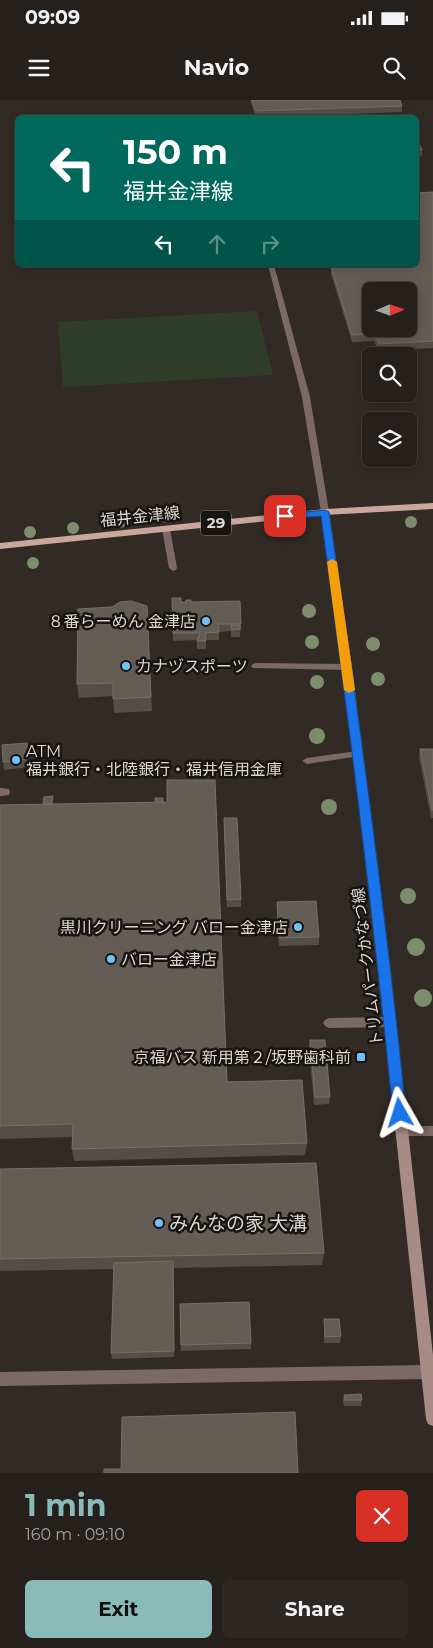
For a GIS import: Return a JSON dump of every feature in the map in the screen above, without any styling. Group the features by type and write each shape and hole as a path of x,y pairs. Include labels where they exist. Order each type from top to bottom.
{"main road":[{"name":"福井金津線","path":"0,546 325,512 433,506"},
{"name":"トリムパークかなづ線","path":"325,512 347,667 390,1022 433,1419"}],"street":[{"path":"272,267 306,397 325,512"},
{"path":"166,529 173,568"},
{"path":"256,666 347,667"},
{"path":"307,761 357,754"},
{"path":"329,1023 390,1022"},
{"path":"401,1131 433,1131"},
{"path":"0,1379 427,1372"}],"green space":[{"path":"257,311 273,375 63,387 58,322"}],"building":[{"path":"252,100 400,100 402,106 256,111"},
{"path":"433,192 433,341 379,344 377,338 418,338 418,282 362,282 362,335 352,335 331,267 419,267 419,193"},
{"name":"８番らーめん 金津店","path":"172,598 181,598 181,602 186,602 186,600 191,600 191,602 240,601 241,624 218,624 219,632 205,633 206,641 197,641 200,633 173,633"},
{"path":"131,601 147,606 151,697 113,699 113,683 77,684 78,609 112,607 120,602"},
{"path":"231,625 240,625 240,629 232,630"},
{"path":"27,743 28,759 3,762 2,745"},
{"path":"420,749 433,749 433,810 432,810"},
{"name":"バロー金津店","path":"167,780 215,780 227,1082 302,1080 307,1143 72,1149 73,1124 0,1126 0,805 167,802"},
{"path":"53,796 52,804 43,804 44,797"},
{"path":"155,798 163,798 163,802 155,802"},
{"path":"224,818 237,818 241,899 227,900"},
{"name":"黒川クリーニング バロー金津店","path":"316,901 319,937 279,938 277,902"},
{"path":"310,1040 325,1040 330,1097 315,1097"},
{"name":"みんなの家 大溝","path":"316,1163 324,1253 0,1259 0,1169"},
{"path":"173,1261 174,1351 111,1353 114,1263"},
{"path":"249,1302 251,1343 181,1345 180,1304"},
{"path":"324,1319 339,1319 341,1336 325,1337"},
{"path":"361,1394 362,1400 345,1400 344,1395"},
{"path":"295,1412 298,1473 104,1473 104,1469 121,1469 122,1417"}],"slow traffic":[{"path":"332,562 349,690"}],"place":[{"name":"８番らーめん 金津店","path":"206,621"},
{"name":"カナヅスポーツ","path":"126,666"},
{"name":"ATM 福井銀行・北陸銀行・福井信用金庫","path":"16,760"},
{"name":"黒川クリーニング バロー金津店","path":"298,927"},
{"name":"バロー金津店","path":"111,959"},
{"name":"京福バス 新用第２/坂野歯科前","path":"361,1057"},
{"name":"みんなの家 大溝","path":"159,1223"}],"route":[{"path":"285,516 325,512 347,667 400,1113"}]}
